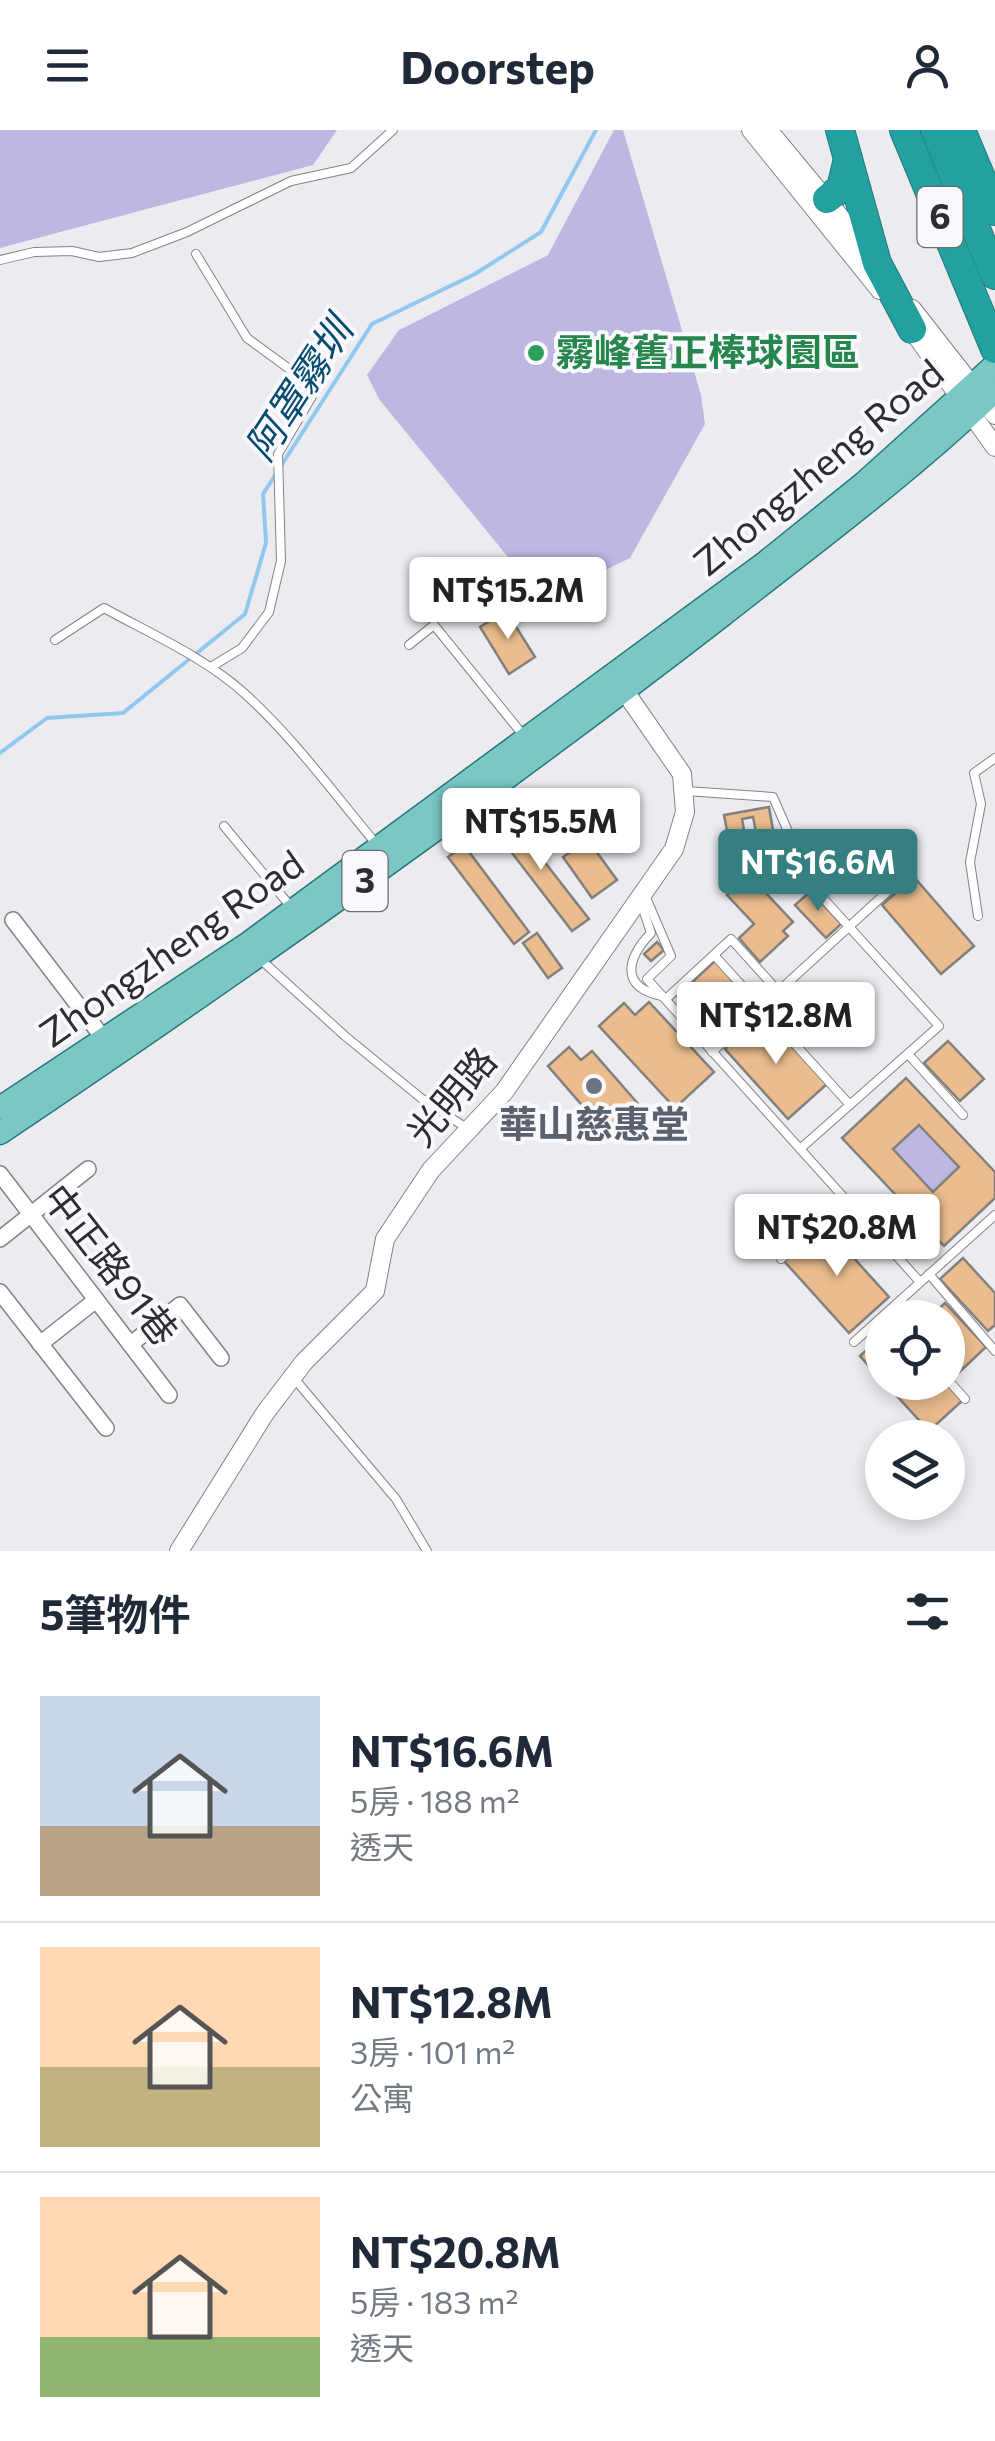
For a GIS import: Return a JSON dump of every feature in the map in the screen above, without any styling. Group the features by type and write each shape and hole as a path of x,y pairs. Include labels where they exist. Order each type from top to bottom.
{"highway":[{"path":"840,130 877,263 912,329"},
{"name":"6","path":"904,130 995,349"},
{"name":"6","path":"936,130 995,275"},
{"path":"961,130 995,212"},
{"path":"827,199 844,182 848,158"}],"main road":[{"name":"Zhongzheng Road","path":"0,1133 619,683 836,506 980,401 995,365"},
{"name":"Zhongzheng Road","path":"0,1108 104,1039 252,952 294,910 378,846 526,738 619,683"}],"street":[{"path":"751,130 853,244 877,263 980,401 995,447"},
{"path":"768,130 827,199 912,329 980,401"},
{"path":"619,683 682,774 686,792"},
{"name":"光明路","path":"178,1551 292,1376 374,1292 393,1225 468,1129 504,1092 674,849 686,792"},
{"path":"14,920 104,1039"},
{"path":"0,1239 88,1169"},
{"name":"中正路91巷","path":"0,1174 168,1394"},
{"path":"0,1292 106,1428"},
{"path":"40,1344 96,1300"},
{"path":"130,1344 180,1305 221,1358"}],"lane":[{"path":"0,260 34,252 72,251 99,257 132,253 188,232 291,181 352,168 394,130"},
{"path":"196,254 248,338 304,379 314,393 278,454 281,561 269,612 242,648 210,667"},
{"path":"55,640 104,608 210,667 244,693 291,743 378,846"},
{"path":"409,645 434,625 526,738"},
{"path":"978,916 970,862 980,804 974,773 995,758"},
{"path":"686,792 773,797 812,886 939,1026 800,1149"},
{"path":"224,826 294,910"},
{"path":"712,1052 910,871"},
{"path":"642,896 652,930 632,954 631,966 642,988 664,998"},
{"path":"642,896 671,956 647,979 920,1282"},
{"path":"664,998 732,939 778,991"},
{"path":"252,952 344,1036 468,1129"},
{"path":"714,956 850,1105"},
{"path":"908,1054 963,1115"},
{"path":"780,1259 845,1200"},
{"path":"903,1300 995,1214"},
{"path":"929,1274 995,1351"},
{"path":"854,1342 865,1334"},
{"path":"292,1376 344,1432 396,1499 427,1551"}],"shaded area":[{"path":"0,130 337,130 313,165 0,248"},
{"name":"霧峰舊正棒球園區","path":"614,130 623,130 701,395 705,424 630,558 597,574 550,571 530,584 379,399 367,375 399,330 548,255"},
{"path":"919,1125 959,1167 933,1192 893,1149"}],"building":[{"path":"506,611 535,657 509,674 480,627"},
{"path":"769,807 778,859 734,867 724,815","holes":["753,817 758,843 747,845 742,819"]},
{"path":"508,815 589,919 572,931 492,827"},
{"path":"588,840 617,880 592,898 563,857"},
{"path":"464,845 529,932 514,944 448,857"},
{"path":"749,875 793,922 783,931 788,936 760,962 739,938 754,924 727,895"},
{"path":"914,877 974,946 941,974 882,905"},
{"path":"811,891 841,924 826,938 795,905"},
{"path":"537,933 562,968 548,978 523,943"},
{"path":"657,942 664,950 651,961 644,954"},
{"path":"715,961 753,1003 715,1038 677,996"},
{"path":"649,1002 714,1072 675,1108 599,1026 624,1003 635,1015"},
{"path":"763,1014 827,1084 788,1119 725,1049"},
{"path":"948,1041 984,1079 960,1101 924,1063"},
{"name":"華山慈惠堂","path":"569,1047 581,1060 592,1051 640,1106 607,1134 548,1066"},
{"path":"906,1078 995,1172 995,1198 944,1246 842,1138","holes":["919,1125 959,1167 933,1192 893,1149"]},
{"path":"824,1225 889,1297 865,1300 865,1319 849,1333 784,1261"},
{"path":"963,1258 995,1293 995,1325 988,1331 965,1306 965,1300 959,1300 940,1279"},
{"path":"965,1324 986,1347 965,1367"},
{"path":"901,1400 962,1401 941,1420 919,1420"}],"waterway":[{"name":"阿罩霧圳","path":"0,753 47,718 123,713 245,614 266,543 263,494 372,324 475,274 541,232 596,130"}],"place":[{"name":"霧峰舊正棒球園區","path":"536,353"},
{"name":"華山慈惠堂","path":"594,1086"}]}
